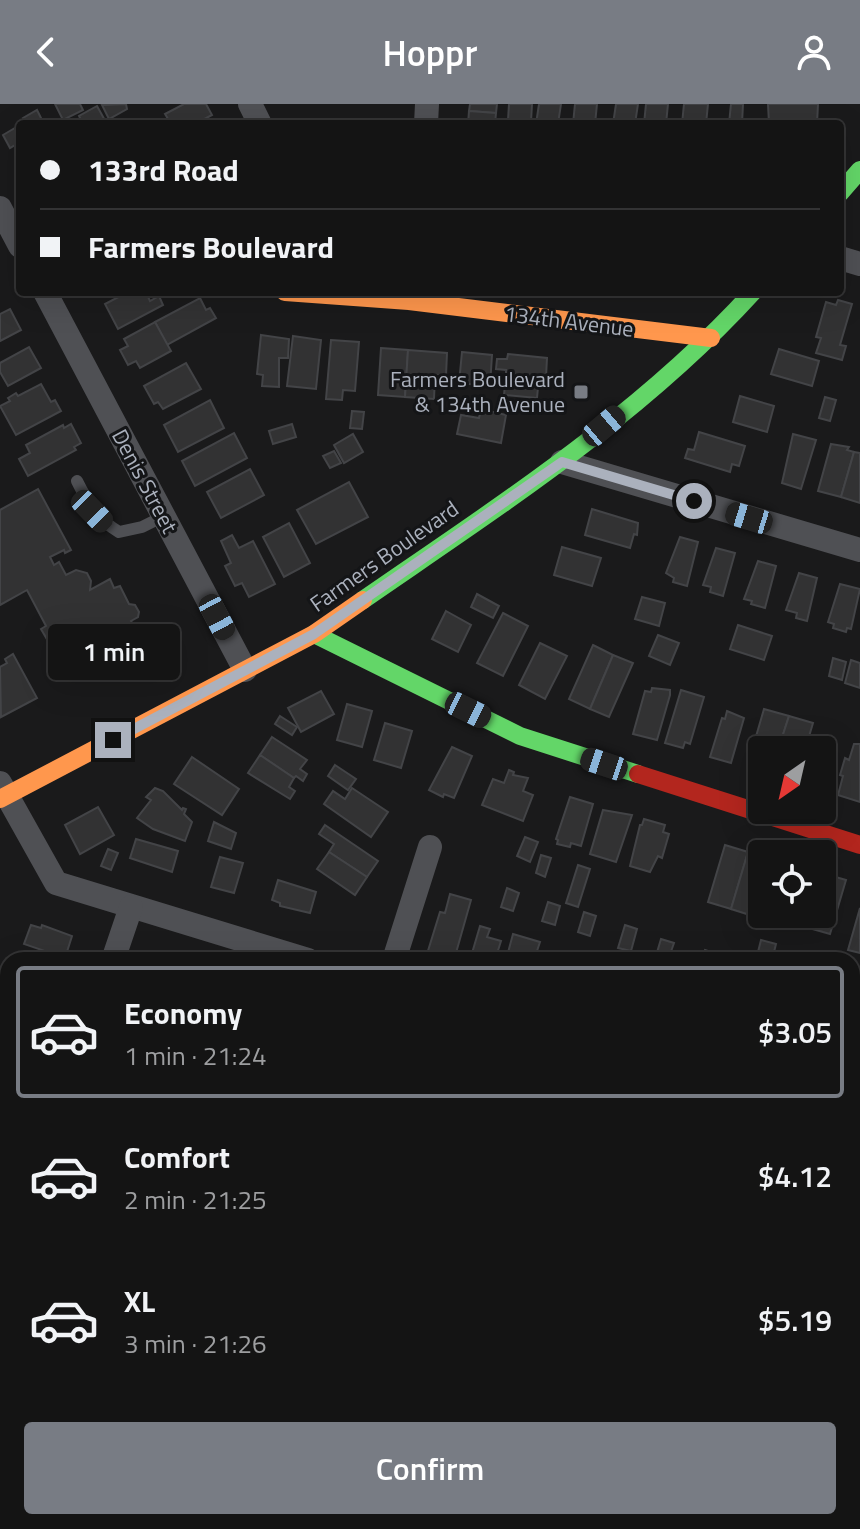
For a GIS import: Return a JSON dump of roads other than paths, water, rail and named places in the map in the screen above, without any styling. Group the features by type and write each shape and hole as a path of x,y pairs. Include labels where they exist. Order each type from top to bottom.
{"street":[{"path":"844,188 860,170"},
{"path":"0,208 16,238"},
{"name":"Denis Street","path":"47,296 245,670"},
{"name":"134th Avenue","path":"384,296 711,338"},
{"name":"Farmers Boulevard","path":"2,793 314,634 562,462 711,338 749,296"},
{"path":"562,462 860,550"},
{"path":"314,634 520,736 860,845"},
{"path":"2,793 56,883 281,952"},
{"path":"397,952 430,847"},
{"path":"116,952 131,907"}],"lane":[{"path":"77,481 92,511 119,532 142,527 164,516"}],"place":[{"name":"Farmers Boulevard & 134th Avenue","path":"581,392"}]}
